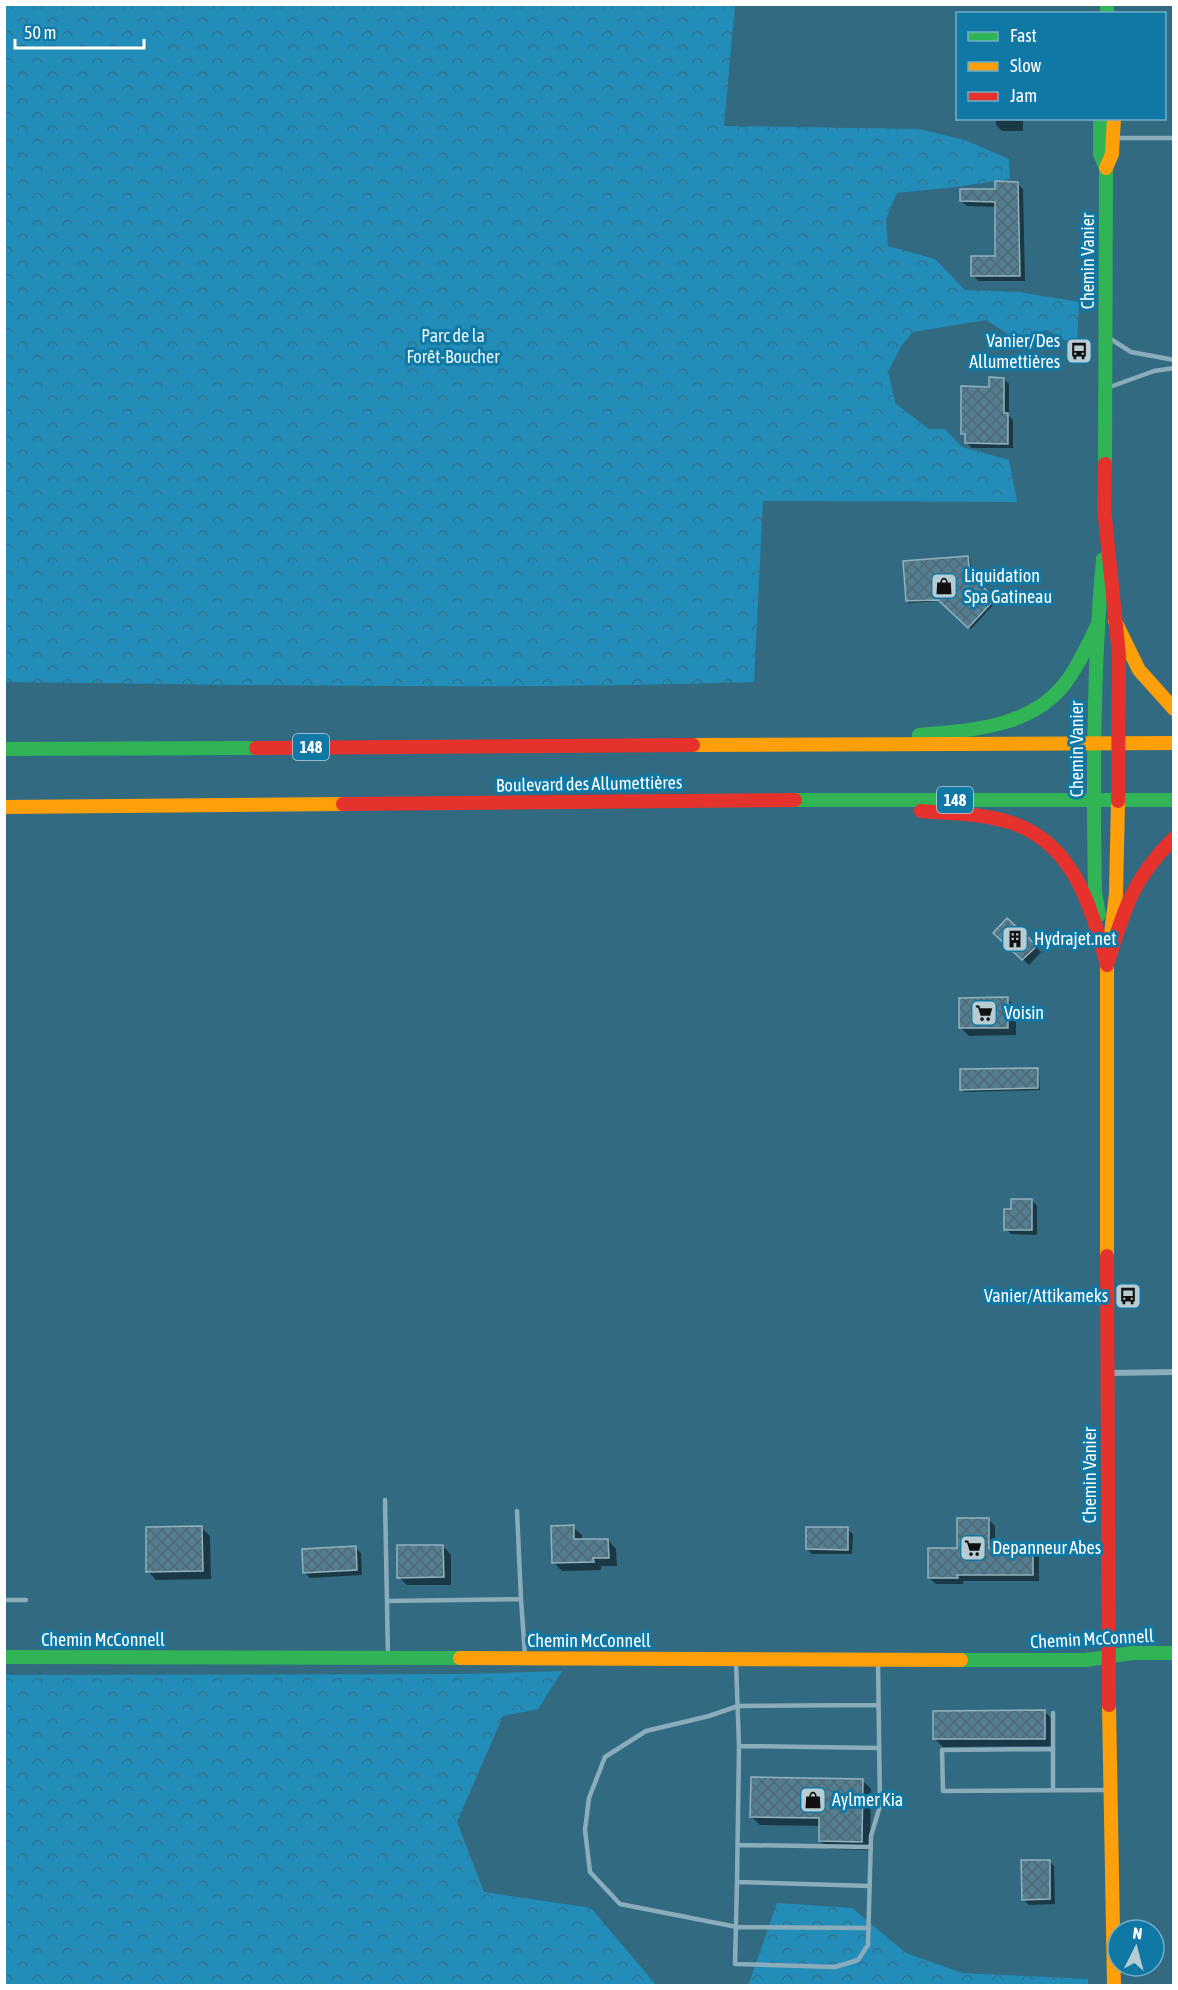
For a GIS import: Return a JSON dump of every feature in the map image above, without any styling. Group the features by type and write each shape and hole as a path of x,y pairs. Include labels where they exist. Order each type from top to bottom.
{"main road":[{"name":"Chemin Vanier","path":"1100,120 1100,154 1106,168 1105,533 1097,626 1094,801 1095,892 1107,965"},
{"name":"Chemin Vanier","path":"1106,168 1112,154 1114,120"},
{"name":"Chemin Vanier","path":"1105,533 1119,655 1119,801 1116,894 1107,965 1106,1153 1108,1656 1114,1986"},
{"path":"1115,621 1140,670 1173,709"},
{"path":"822,745 969,729 1018,719 1053,697 1066,682 1079,664 1097,626"},
{"name":"Boulevard des Allumettières","path":"4,749 1173,743"},
{"path":"816,800 994,819 1013,823 1028,830 1051,847 1075,877 1087,898 1107,965"},
{"name":"Boulevard des Allumettières","path":"4,807 816,800 1173,800"},
{"path":"1107,965 1130,893 1146,865 1173,838"},
{"name":"Chemin McConnell","path":"4,1657 1086,1660 1132,1653 1173,1653"}],"street":[{"path":"1108,1372 1173,1372"}],"lane":[{"path":"1114,138 1173,138"},
{"path":"1106,336 1131,351 1173,360"},
{"path":"1105,388 1154,371 1173,368"},
{"path":"385,1500 388,1659"},
{"path":"517,1511 525,1659"},
{"path":"387,1601 521,1599"},
{"path":"4,1600 26,1600"},
{"path":"736,1660 739,1746 735,1964 835,1967 858,1960 868,1945 871,1836 880,1806 878,1660"},
{"path":"869,1928 737,1927 620,1904 590,1872 585,1830 589,1798 605,1757 646,1731 709,1716 738,1706 878,1705"},
{"path":"1053,1713 1053,1790"},
{"path":"739,1746 879,1748"},
{"path":"1053,1749 942,1750 943,1791 1110,1790"},
{"path":"738,1845 871,1847"},
{"path":"737,1882 870,1886"}],"green space":[{"name":"Parc de la Forêt-Boucher","path":"5,4 735,5 724,126 919,129 965,140 1009,159 1010,179 897,193 886,219 888,246 935,259 965,290 1019,292 1079,302 1077,347 1047,330 1018,341 986,320 913,332 902,345 888,372 896,404 929,429 945,429 962,447 1009,460 1017,502 763,501 754,682 473,686 5,682"},
{"path":"562,1671 538,1709 503,1716 457,1822 484,1892 591,1908 656,1985 5,1985 5,1675 466,1674"},
{"path":"777,1903 852,1908 906,1953 962,1973 1088,1979 1088,1985 748,1986"}],"building":[{"path":"995,181 1018,182 1020,276 971,276 971,256 995,256 995,202 960,201 960,189 995,189"},
{"path":"989,377 1004,378 1004,413 1008,413 1008,444 965,443 965,434 961,434 961,386 989,387"},
{"name":"Liquidation Spa Gatineau","path":"968,556 970,574 995,599 968,628 938,600 906,601 903,561"},
{"name":"Hydrajet.net","path":"1007,918 1037,946 1022,960 993,933"},
{"name":"Voisin","path":"1008,997 1008,1028 959,1028 959,998"},
{"path":"1038,1068 1038,1088 960,1090 960,1069"},
{"path":"1011,1199 1032,1199 1032,1230 1004,1230 1004,1209 1011,1209"},
{"name":"Depanneur Abes","path":"957,1518 989,1518 989,1548 1033,1548 1033,1575 957,1575 958,1578 928,1578 928,1548 957,1548"},
{"path":"574,1525 574,1539 608,1539 609,1558 593,1558 594,1562 552,1563 551,1526"},
{"path":"202,1526 203,1571 146,1572 146,1527"},
{"path":"806,1527 848,1527 848,1550 806,1549"},
{"path":"397,1545 443,1545 444,1577 397,1578"},
{"path":"356,1546 357,1570 303,1573 302,1549"},
{"path":"1045,1710 1045,1739 933,1739 933,1711"},
{"path":"751,1777 863,1779 862,1842 819,1841 819,1818 750,1817"},
{"path":"1021,1860 1050,1860 1050,1899 1022,1900"}],"traffic: fast":[{"path":"1107,4 1107,12"},
{"path":"1100,120 1100,154 1106,168 1105,464"},
{"path":"1099,915 1095,892 1094,767 1097,642 1103,559"},
{"path":"919,735 999,724 1036,709 1066,682 1097,626"},
{"path":"4,749 256,748"},
{"path":"795,800 1174,800"},
{"path":"961,1660 1086,1660 1132,1653 1174,1653"},
{"path":"4,1657 460,1658"}],"traffic: slow":[{"path":"1106,168 1112,154 1114,120"},
{"path":"1115,621 1139,670 1174,709"},
{"path":"693,745 1174,743"},
{"path":"1107,1256 1107,965 1116,894 1118,801"},
{"path":"4,807 343,804"},
{"path":"460,1658 961,1660"},
{"path":"1109,1705 1114,1986"}],"traffic: jam":[{"path":"1105,464 1104,508 1119,655 1118,801"},
{"path":"256,748 693,745"},
{"path":"343,804 795,800"},
{"path":"921,811 1001,820 1034,833 1051,846 1066,862 1087,901 1107,965"},
{"path":"1107,965 1131,896 1148,867 1174,838"},
{"path":"1107,1256 1109,1705"}],"place":[{"name":"Vanier/Des Allumettières","path":"1079,351"},
{"name":"Liquidation Spa Gatineau","path":"944,586"},
{"name":"Hydrajet.net","path":"1015,939"},
{"name":"Voisin","path":"984,1013"},
{"name":"Vanier/Attikameks","path":"1128,1296"},
{"name":"Depanneur Abes","path":"973,1548"},
{"name":"Aylmer Kia","path":"813,1800"}]}
